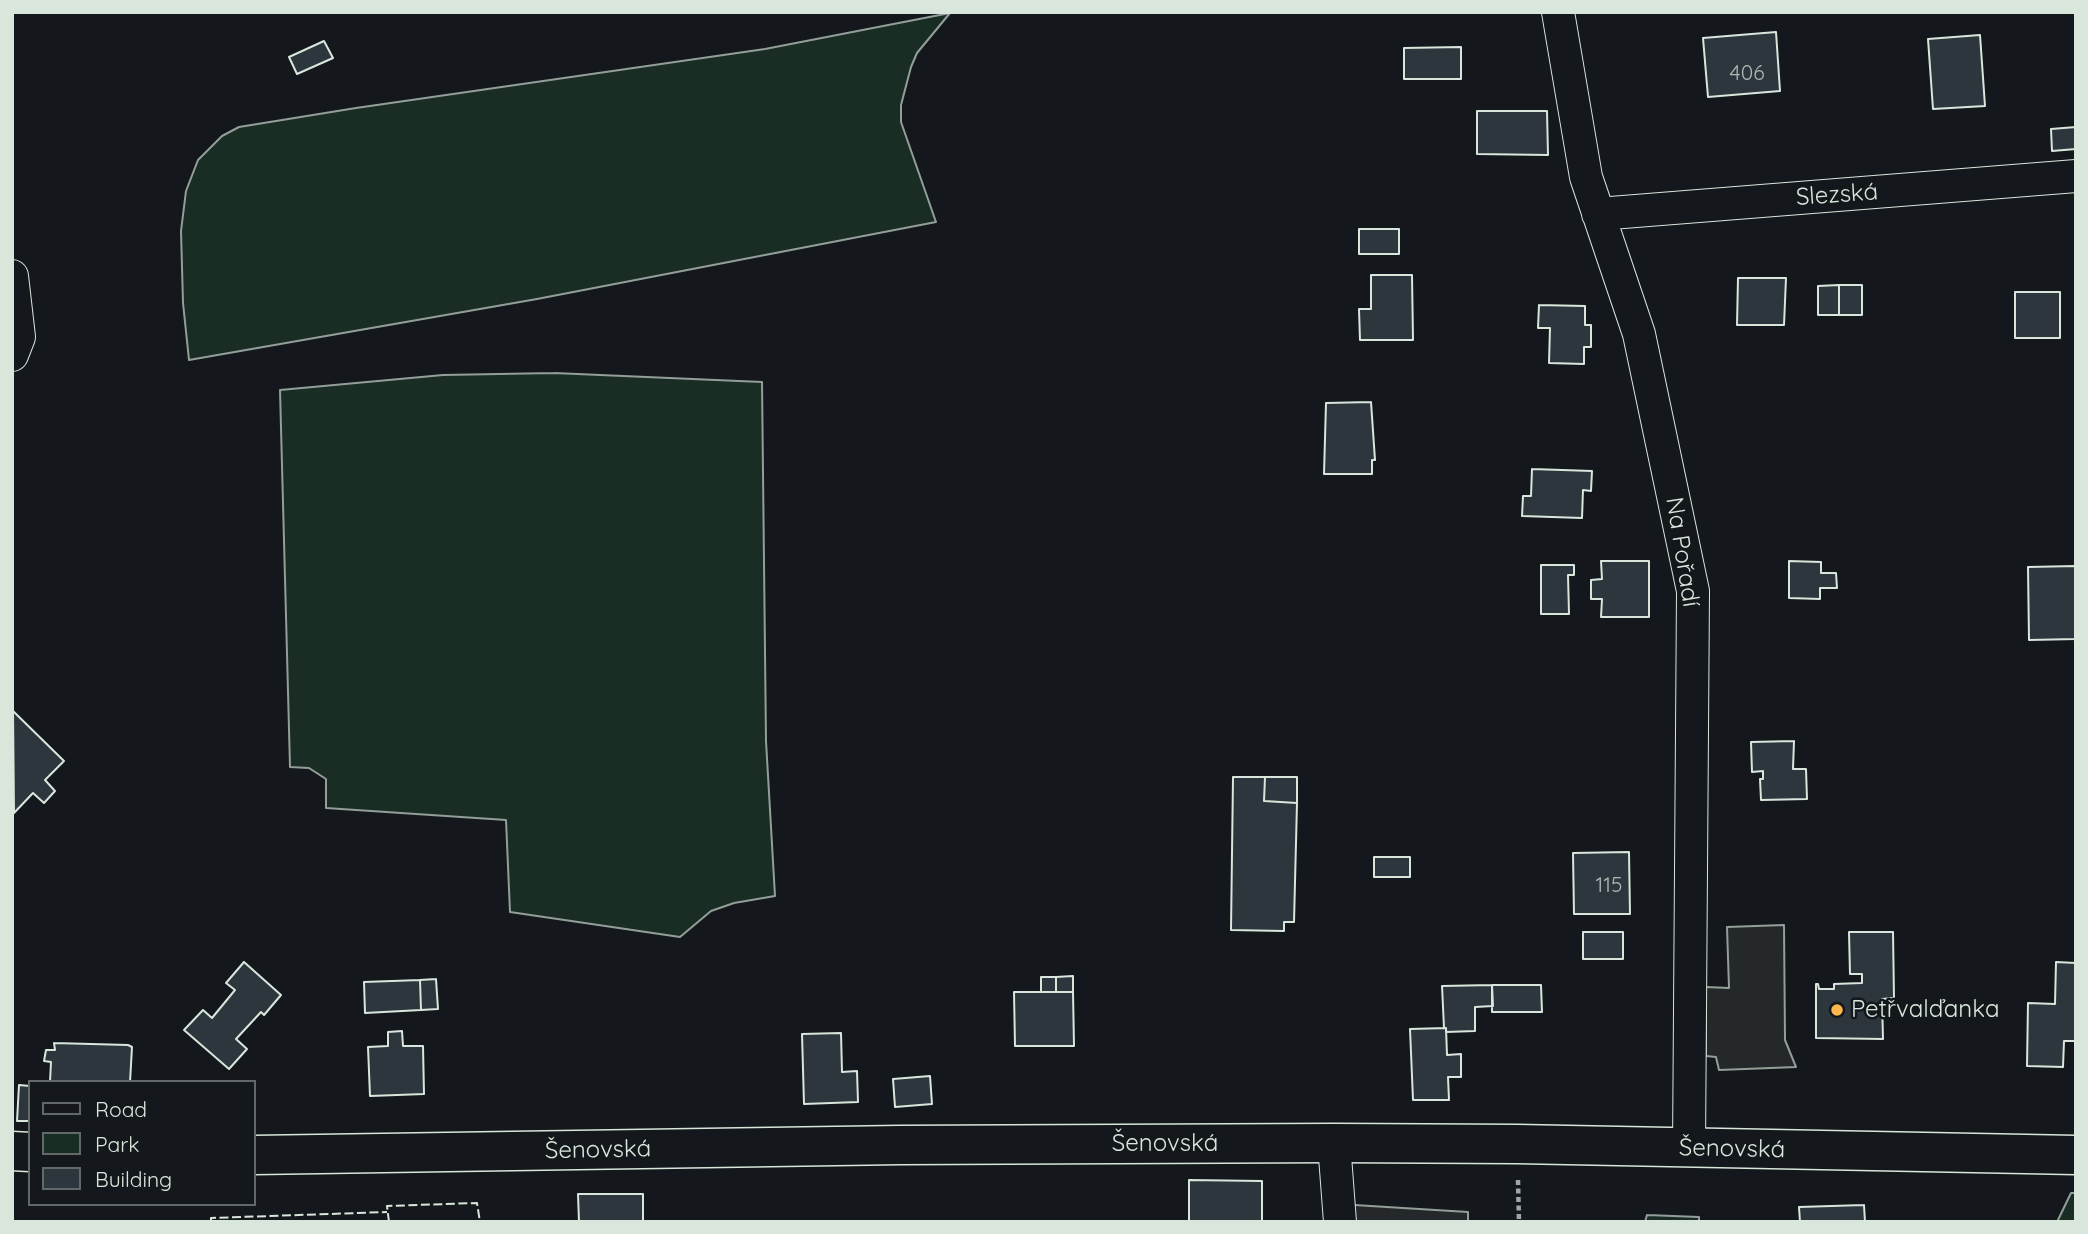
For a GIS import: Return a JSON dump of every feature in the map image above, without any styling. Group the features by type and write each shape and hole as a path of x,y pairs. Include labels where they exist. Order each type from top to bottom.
{"main road":[{"name":"Šenovská","path":"256,1155 900,1145 1334,1143 2076,1155"}],"street":[{"name":"Na Pořadí","path":"1558,12 1586,177 1639,334 1693,591 1689,1148"},
{"name":"Slezská","path":"1598,214 2076,176"},
{"path":"12,276 19,337 12,355"},
{"path":"1334,1143 1340,1222"}],"green space":[{"path":"950,13 917,53 901,105 901,122 936,222 537,299 189,360 183,303 181,231 186,191 198,160 222,136 239,127 765,49"},
{"path":"554,373 762,382 766,741 775,896 734,903 711,911 680,937 510,912 506,820 326,808 326,779 309,768 290,767 280,390 443,375"},
{"path":"2071,1193 2076,1193 2076,1222 2057,1222"},
{"path":"1647,1215 1699,1217 1699,1222 1645,1222"}],"shaded area":[{"path":"1784,925 1785,1040 1796,1067 1719,1070 1716,1057 1706,1056 1706,987 1729,988 1727,927"},
{"path":"1338,1204 1468,1212 1468,1222 1340,1222"}],"building":[{"path":"1776,32 1780,91 1708,97 1703,38"},
{"path":"1980,35 1985,106 1933,109 1928,39"},
{"path":"324,41 333,58 297,74 289,57"},
{"path":"1461,47 1461,79 1404,79 1404,48"},
{"path":"1477,111 1547,111 1548,155 1477,154"},
{"path":"2076,127 2076,149 2052,151 2051,129"},
{"path":"1359,229 1399,229 1399,254 1359,254"},
{"path":"1371,275 1412,275 1413,340 1360,340 1359,309 1371,309"},
{"path":"1738,278 1786,278 1784,325 1737,325"},
{"path":"1839,285 1862,285 1862,315 1839,315"},
{"path":"1839,285 1839,315 1818,315 1818,286"},
{"path":"2015,292 2060,292 2060,338 2015,338"},
{"path":"1539,305 1585,306 1585,325 1591,325 1591,347 1584,347 1584,364 1549,363 1550,328 1538,328"},
{"path":"1371,402 1375,460 1372,460 1372,474 1324,474 1326,403"},
{"path":"1532,469 1592,471 1591,491 1583,490 1582,518 1522,516 1523,496 1531,496"},
{"path":"1601,561 1649,561 1649,617 1601,617 1602,599 1591,599 1591,580 1602,579"},
{"path":"1789,561 1821,562 1821,573 1836,573 1837,588 1820,588 1820,599 1789,598"},
{"path":"1541,565 1574,565 1574,575 1568,575 1569,614 1541,614"},
{"path":"2076,566 2076,639 2029,640 2028,567"},
{"path":"13,711 64,761 45,780 55,791 44,803 33,793 14,813"},
{"path":"1794,741 1793,769 1806,769 1807,799 1761,800 1760,779 1763,779 1763,771 1752,772 1751,742"},
{"path":"1233,777 1265,777 1264,801 1297,803 1294,922 1284,922 1284,931 1231,930"},
{"path":"1265,777 1297,777 1297,803 1264,801"},
{"path":"1629,852 1630,914 1574,914 1573,853"},
{"path":"1374,857 1410,857 1410,877 1374,877"},
{"path":"1583,932 1623,932 1623,959 1583,959"},
{"path":"1849,932 1893,932 1894,998 1882,999 1883,1039 1816,1038 1816,984 1819,989 1834,989 1834,984 1862,983 1862,974 1850,974"},
{"path":"244,962 281,995 264,1015 261,1012 236,1039 247,1049 229,1069 184,1030 203,1010 212,1018 235,990 226,983"},
{"path":"2056,962 2076,963 2076,1041 2064,1041 2063,1067 2027,1066 2028,1003 2055,1004"},
{"path":"1073,976 1073,992 1056,992 1056,977"},
{"path":"1041,977 1056,977 1056,992 1041,992"},
{"path":"436,979 438,1009 421,1010 420,980"},
{"path":"420,980 421,1010 365,1013 364,982"},
{"path":"1492,985 1541,985 1542,1012 1492,1012"},
{"path":"1492,985 1493,1006 1475,1007 1475,1031 1446,1032 1442,986"},
{"path":"1014,992 1073,992 1074,1046 1015,1046"},
{"path":"1446,1028 1447,1055 1461,1054 1461,1077 1448,1077 1449,1100 1413,1100 1410,1029"},
{"path":"402,1031 403,1046 423,1046 424,1094 370,1096 368,1047 388,1046 388,1032"},
{"path":"841,1033 842,1072 857,1071 858,1102 804,1104 802,1034"},
{"path":"54,1043 128,1045 132,1047 130,1080 50,1080 51,1062 44,1061 46,1050 55,1050"},
{"path":"930,1076 932,1104 895,1107 893,1079"},
{"path":"19,1085 28,1086 28,1121 17,1121"},
{"path":"1189,1180 1262,1181 1262,1222 1189,1222"},
{"path":"578,1194 643,1194 643,1222 579,1222"},
{"path":"1864,1205 1865,1222 1800,1222 1799,1207"}],"fence":[{"path":"389,1222 387,1206 477,1203 480,1222"},
{"path":"211,1222 211,1218 387,1212"}],"place":[{"name":"Petřvalďanka","path":"1837,1010"}]}
